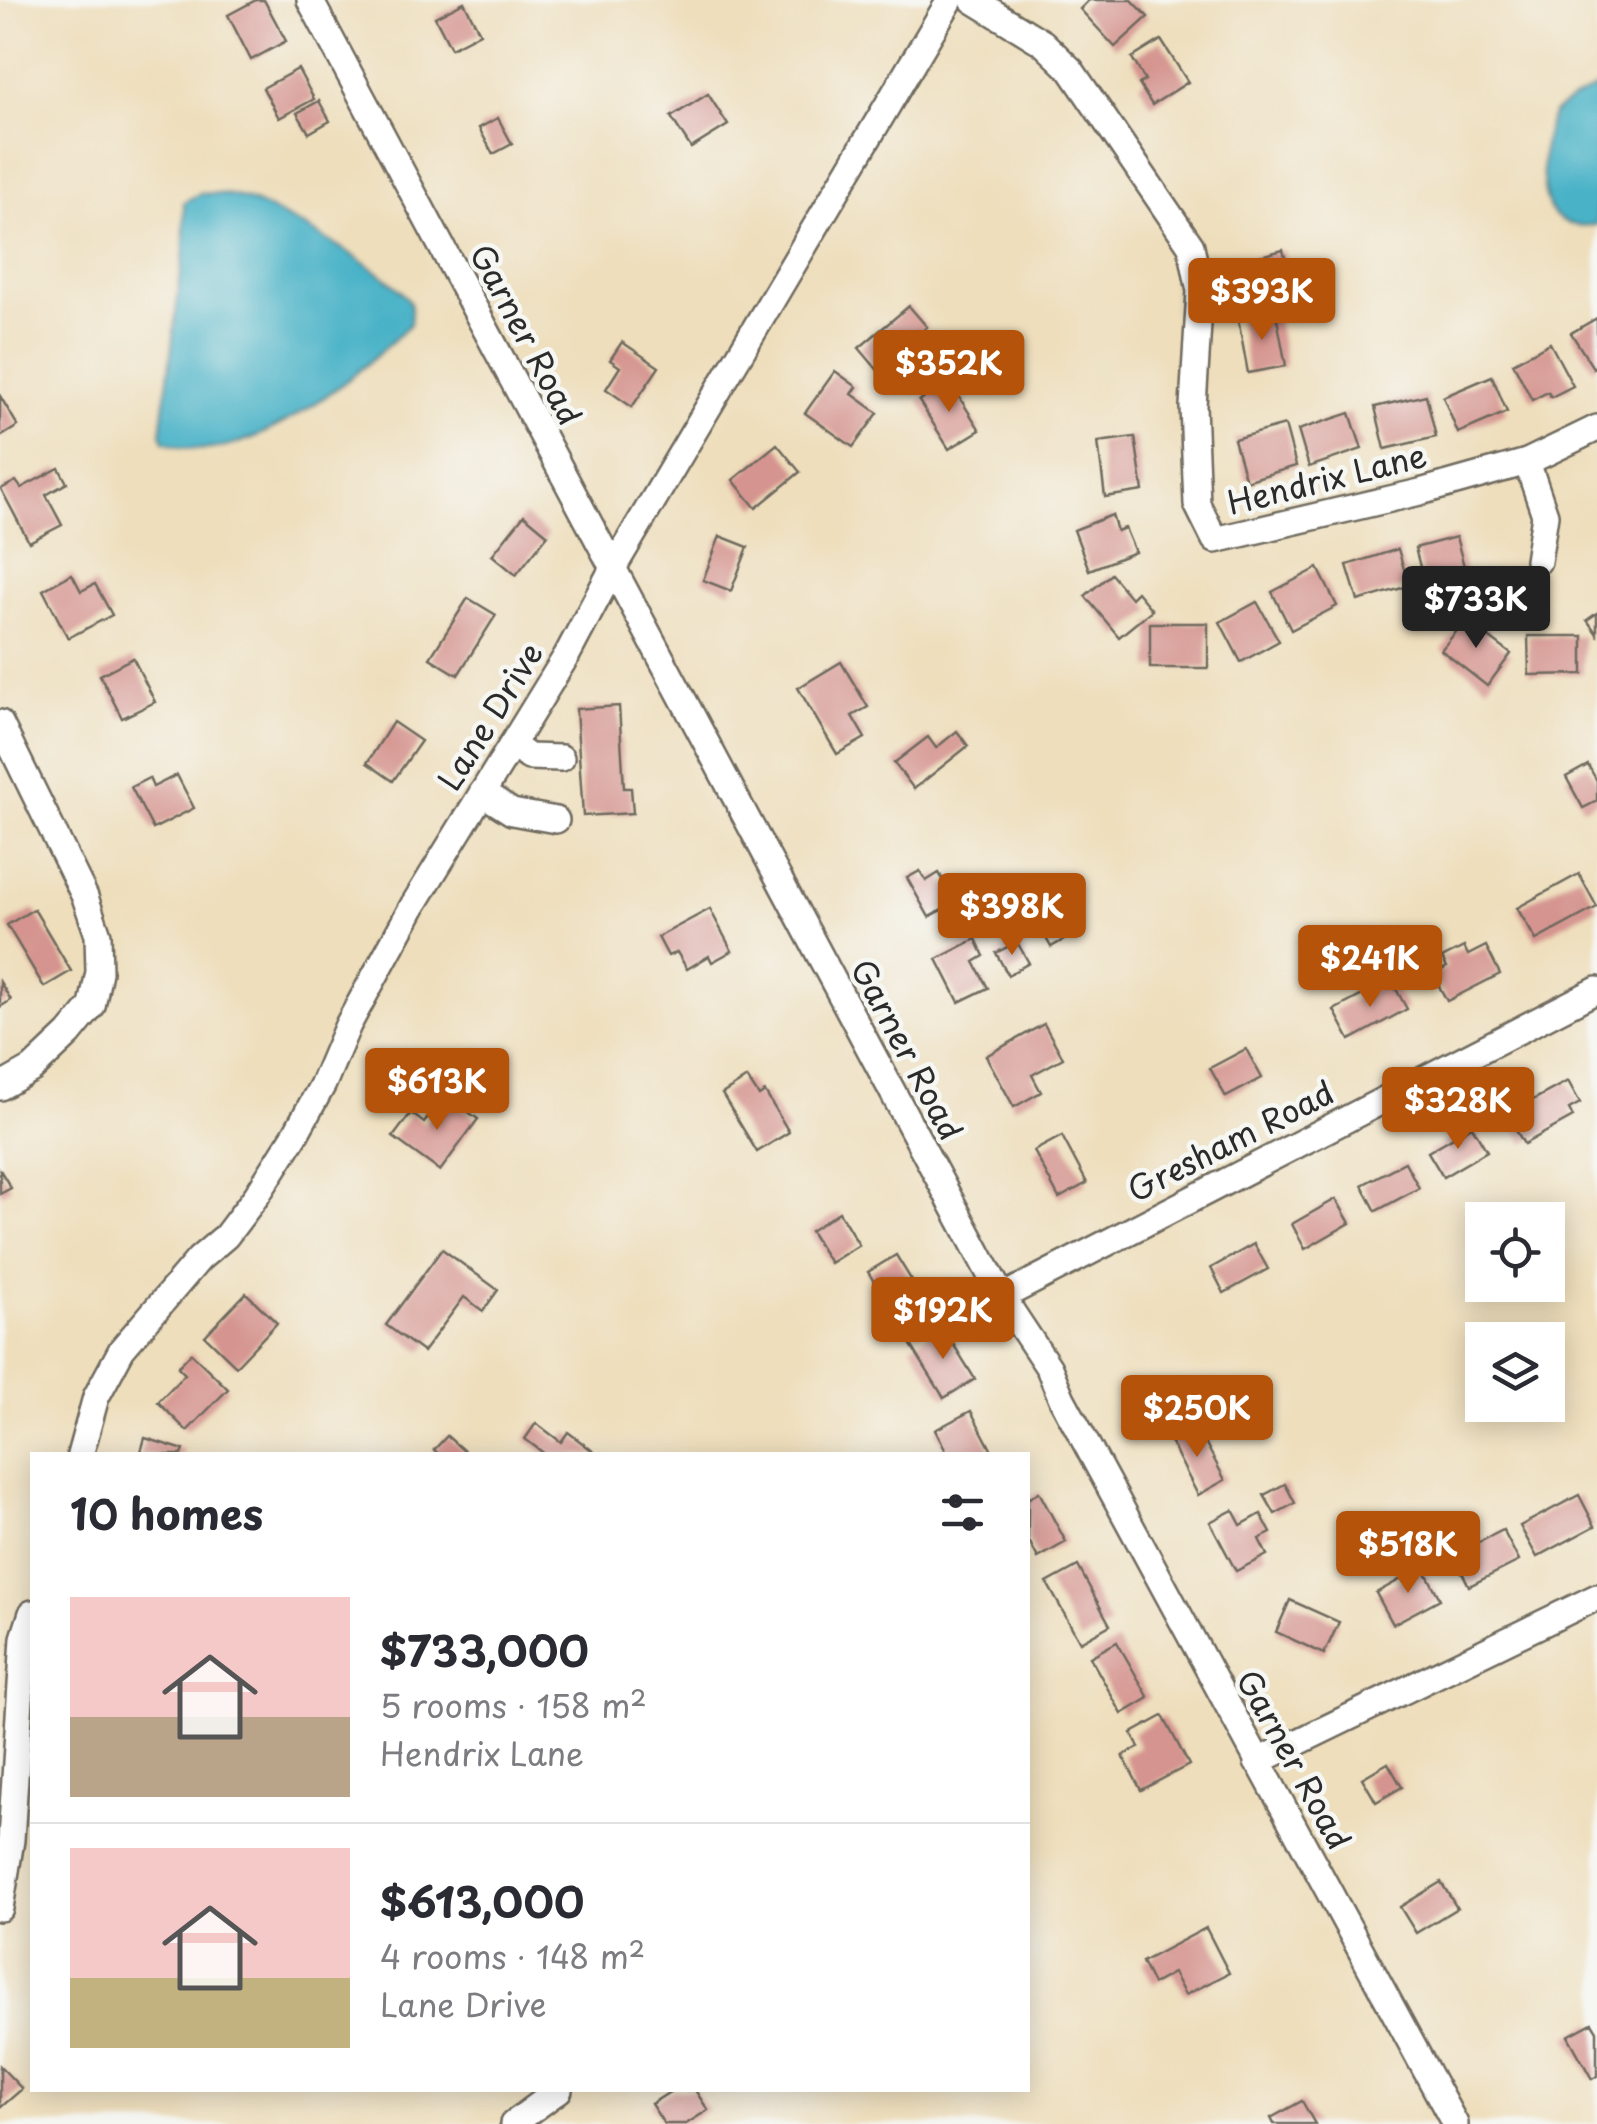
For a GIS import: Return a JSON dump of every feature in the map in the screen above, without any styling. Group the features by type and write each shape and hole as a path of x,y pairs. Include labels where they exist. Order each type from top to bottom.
{"street":[{"name":"Garner Road","path":"310,0 1002,1298 1050,1368 1062,1398 1256,1762 1456,2124"},
{"name":"Lane Drive","path":"81,1452 96,1397 122,1349 189,1270 226,1236 257,1195 323,1084 348,1025 414,904 567,655 613,568 950,0"},
{"name":"Hendrix Lane","path":"973,0 1042,43 1072,70 1191,246 1200,291 1194,406 1197,504 1215,540 1420,492 1527,462 1597,428"},
{"path":"1527,462 1545,515 1538,560"},
{"path":"0,723 85,898 98,935 100,972 92,1006 69,1034 32,1069 0,1087"},
{"path":"512,745 529,758 561,758"},
{"path":"482,794 512,812 556,820"},
{"name":"Gresham Road","path":"1002,1298 1597,990"},
{"path":"1256,1762 1597,1597"},
{"path":"0,1908 10,1840 24,1638 30,1619"},
{"path":"513,2124 556,2092"}],"water":[{"path":"1597,87 1597,225 1574,225 1554,214 1549,205 1543,178 1544,146 1557,110"},
{"path":"201,193 239,197 304,227 379,273 409,301 411,312 410,324 388,345 296,416 227,446 194,449 164,441 161,433 184,249 184,202"}],"building":[{"path":"256,0 264,0 286,41 251,60 228,15"},
{"path":"1089,0 1132,0 1148,17 1115,47 1080,9"},
{"path":"464,2 480,33 451,48 435,17"},
{"path":"1161,40 1188,82 1152,105 1139,84 1145,80 1132,58"},
{"path":"298,69 314,99 279,118 263,88"},
{"path":"708,94 728,125 691,148 671,117"},
{"path":"319,101 330,121 309,133 297,113"},
{"path":"498,118 512,144 493,154 479,128"},
{"path":"1283,250 1294,290 1251,301 1241,261"},
{"path":"909,306 927,327 902,349 917,366 892,387 859,348"},
{"path":"1276,313 1286,366 1248,373 1238,319"},
{"path":"1597,318 1597,365 1593,368 1571,333"},
{"path":"622,342 659,367 632,407 606,389 620,367 610,360"},
{"path":"1550,343 1573,386 1551,397 1548,392 1532,400 1513,363"},
{"path":"835,371 857,387 852,394 878,413 853,447 805,413"},
{"path":"1492,376 1507,412 1458,433 1443,397"},
{"path":"949,381 980,430 949,449 919,401"},
{"path":"1426,395 1436,437 1385,449 1375,407"},
{"path":"0,396 18,426 0,437"},
{"path":"1350,413 1362,449 1309,467 1298,430"},
{"path":"1285,425 1296,466 1246,481 1234,439"},
{"path":"1135,437 1143,491 1105,497 1098,442"},
{"path":"777,444 800,472 756,508 733,480"},
{"path":"59,468 67,483 46,495 62,525 29,542 1,489 16,481 21,488"},
{"path":"524,515 548,535 516,575 492,555"},
{"path":"1112,515 1117,531 1125,528 1135,552 1089,570 1074,530"},
{"path":"720,536 748,547 731,591 703,580"},
{"path":"1456,537 1468,581 1427,593 1415,548"},
{"path":"1398,549 1409,586 1358,601 1347,565"},
{"path":"1318,568 1337,606 1291,630 1272,592"},
{"path":"72,574 81,591 95,584 112,615 68,638 43,590"},
{"path":"1111,574 1131,598 1137,592 1152,610 1119,637 1085,596"},
{"path":"468,598 496,615 458,675 430,658"},
{"path":"1257,602 1279,641 1241,662 1220,622"},
{"path":"1597,613 1597,634 1587,620"},
{"path":"1470,615 1489,630 1486,635 1511,654 1487,686 1441,650"},
{"path":"1150,623 1208,623 1208,668 1150,668"},
{"path":"1528,636 1583,636 1583,674 1529,675"},
{"path":"133,658 155,702 122,718 100,675"},
{"path":"841,662 868,707 852,716 865,738 837,754 798,688"},
{"path":"619,706 624,788 631,788 633,813 583,816 576,709"},
{"path":"393,722 421,741 393,781 367,763"},
{"path":"957,731 968,746 914,789 894,763 928,737 936,748"},
{"path":"1588,765 1597,781 1597,801 1583,808 1566,777"},
{"path":"177,775 194,808 153,829 131,787 149,778 153,787"},
{"path":"920,871 926,881 939,873 950,891 960,885 966,897 929,917 907,878"},
{"path":"1579,874 1597,907 1536,940 1517,908"},
{"path":"1049,883 1076,933 1051,947 1023,897"},
{"path":"34,909 71,971 44,987 7,925"},
{"path":"710,909 732,951 712,962 709,956 687,969 677,952 668,956 658,937"},
{"path":"976,939 984,956 974,962 988,988 959,1002 937,959"},
{"path":"1017,942 1029,963 1008,975 996,953"},
{"path":"1486,946 1500,974 1447,1001 1433,975 1447,967 1442,958 1464,947 1468,955"},
{"path":"1391,980 1407,1009 1350,1040 1334,1010"},
{"path":"0,982 11,1000 0,1007"},
{"path":"1044,1024 1063,1058 1032,1075 1041,1092 1014,1107 986,1056"},
{"path":"1246,1049 1262,1078 1226,1097 1210,1068"},
{"path":"747,1078 759,1096 765,1092 789,1132 757,1152 722,1094"},
{"path":"1568,1081 1580,1103 1569,1109 1573,1117 1524,1144 1507,1114"},
{"path":"445,1095 478,1119 440,1171 393,1137 411,1113 424,1123"},
{"path":"1472,1126 1487,1151 1443,1177 1428,1152"},
{"path":"1062,1136 1087,1183 1059,1198 1034,1151"},
{"path":"1405,1162 1419,1188 1376,1211 1362,1185"},
{"path":"0,1170 11,1188 0,1194"},
{"path":"1336,1199 1350,1223 1305,1249 1292,1224"},
{"path":"839,1212 859,1245 830,1263 810,1231"},
{"path":"1254,1244 1268,1269 1224,1293 1211,1268"},
{"path":"442,1249 498,1290 483,1311 464,1297 423,1352 386,1325"},
{"path":"896,1255 928,1307 900,1324 868,1272"},
{"path":"246,1293 277,1323 236,1366 205,1336"},
{"path":"942,1326 975,1379 944,1398 911,1345"},
{"path":"191,1353 228,1389 187,1431 158,1402 185,1374 178,1367"},
{"path":"971,1411 992,1452 946,1452 935,1430"},
{"path":"536,1423 561,1442 568,1432 594,1452 542,1452 525,1439"},
{"path":"1196,1425 1225,1480 1198,1495 1169,1439"},
{"path":"447,1436 464,1451 436,1452 434,1450"},
{"path":"145,1438 184,1450 183,1452 141,1452"},
{"path":"1285,1484 1295,1503 1275,1514 1264,1495"},
{"path":"1039,1492 1066,1542 1038,1558 1030,1543 1030,1498"},
{"path":"1579,1495 1595,1526 1537,1557 1520,1526"},
{"path":"1233,1510 1241,1525 1261,1514 1271,1533 1259,1539 1267,1555 1236,1571 1210,1522"},
{"path":"1503,1530 1519,1561 1469,1586 1458,1564 1472,1556 1468,1548"},
{"path":"1078,1566 1110,1625 1080,1642 1047,1583"},
{"path":"1423,1567 1440,1599 1393,1624 1376,1593"},
{"path":"1290,1600 1339,1622 1324,1654 1276,1632"},
{"path":"1117,1642 1149,1698 1122,1714 1090,1657"},
{"path":"1163,1716 1189,1765 1141,1790 1123,1756 1139,1747 1132,1733"},
{"path":"1388,1763 1402,1787 1376,1802 1362,1778"},
{"path":"1441,1882 1457,1908 1416,1933 1400,1907"},
{"path":"1206,1928 1229,1973 1185,1995 1173,1973 1153,1984 1142,1962"},
{"path":"1592,2023 1597,2031 1597,2076 1592,2079 1568,2036"},
{"path":"0,2066 22,2089 0,2108"},
{"path":"670,2092 696,2092 708,2110 686,2124 664,2124 651,2104"},
{"path":"1302,2101 1315,2124 1274,2124 1271,2118"}]}
